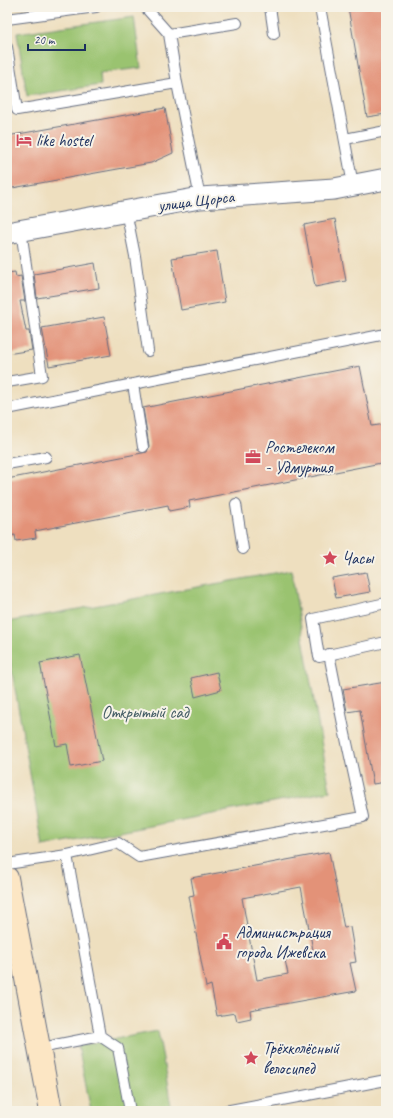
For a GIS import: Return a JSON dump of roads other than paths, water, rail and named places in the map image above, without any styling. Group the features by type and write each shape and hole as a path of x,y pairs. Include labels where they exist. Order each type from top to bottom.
{"street":[{"name":"улица Щорса","path":"14,231 200,198 334,189 386,179"},
{"path":"7,878 51,1111"}],"lane":[{"path":"7,19 41,11 96,7"},
{"path":"145,7 169,34 177,83 200,198"},
{"path":"270,7 274,34"},
{"path":"320,7 353,185"},
{"path":"169,34 237,23"},
{"path":"7,47 17,110 177,83"},
{"path":"344,139 386,131"},
{"path":"126,211 135,256 148,351"},
{"path":"7,382 42,376 14,231"},
{"path":"7,409 386,334"},
{"path":"132,384 143,447"},
{"path":"7,464 46,457"},
{"path":"236,504 243,549"},
{"path":"386,603 313,619 319,657 386,642"},
{"path":"7,864 67,855 118,843 139,857 363,817 329,654"},
{"path":"67,855 100,1036"},
{"path":"40,1049 55,1044 100,1036 118,1048 130,1111"},
{"path":"225,1111 386,1080"}],"place":[{"name":"like hostel","path":"24,140"},
{"name":"Ростелеком - Удмуртия","path":"253,457"},
{"name":"Часы","path":"330,558"},
{"name":"Администрация города Ижевска","path":"224,942"},
{"name":"Трёхколёсный велосипед","path":"251,1058"}],"park label":[{"name":"Открытый сад","path":"145,712"}]}
